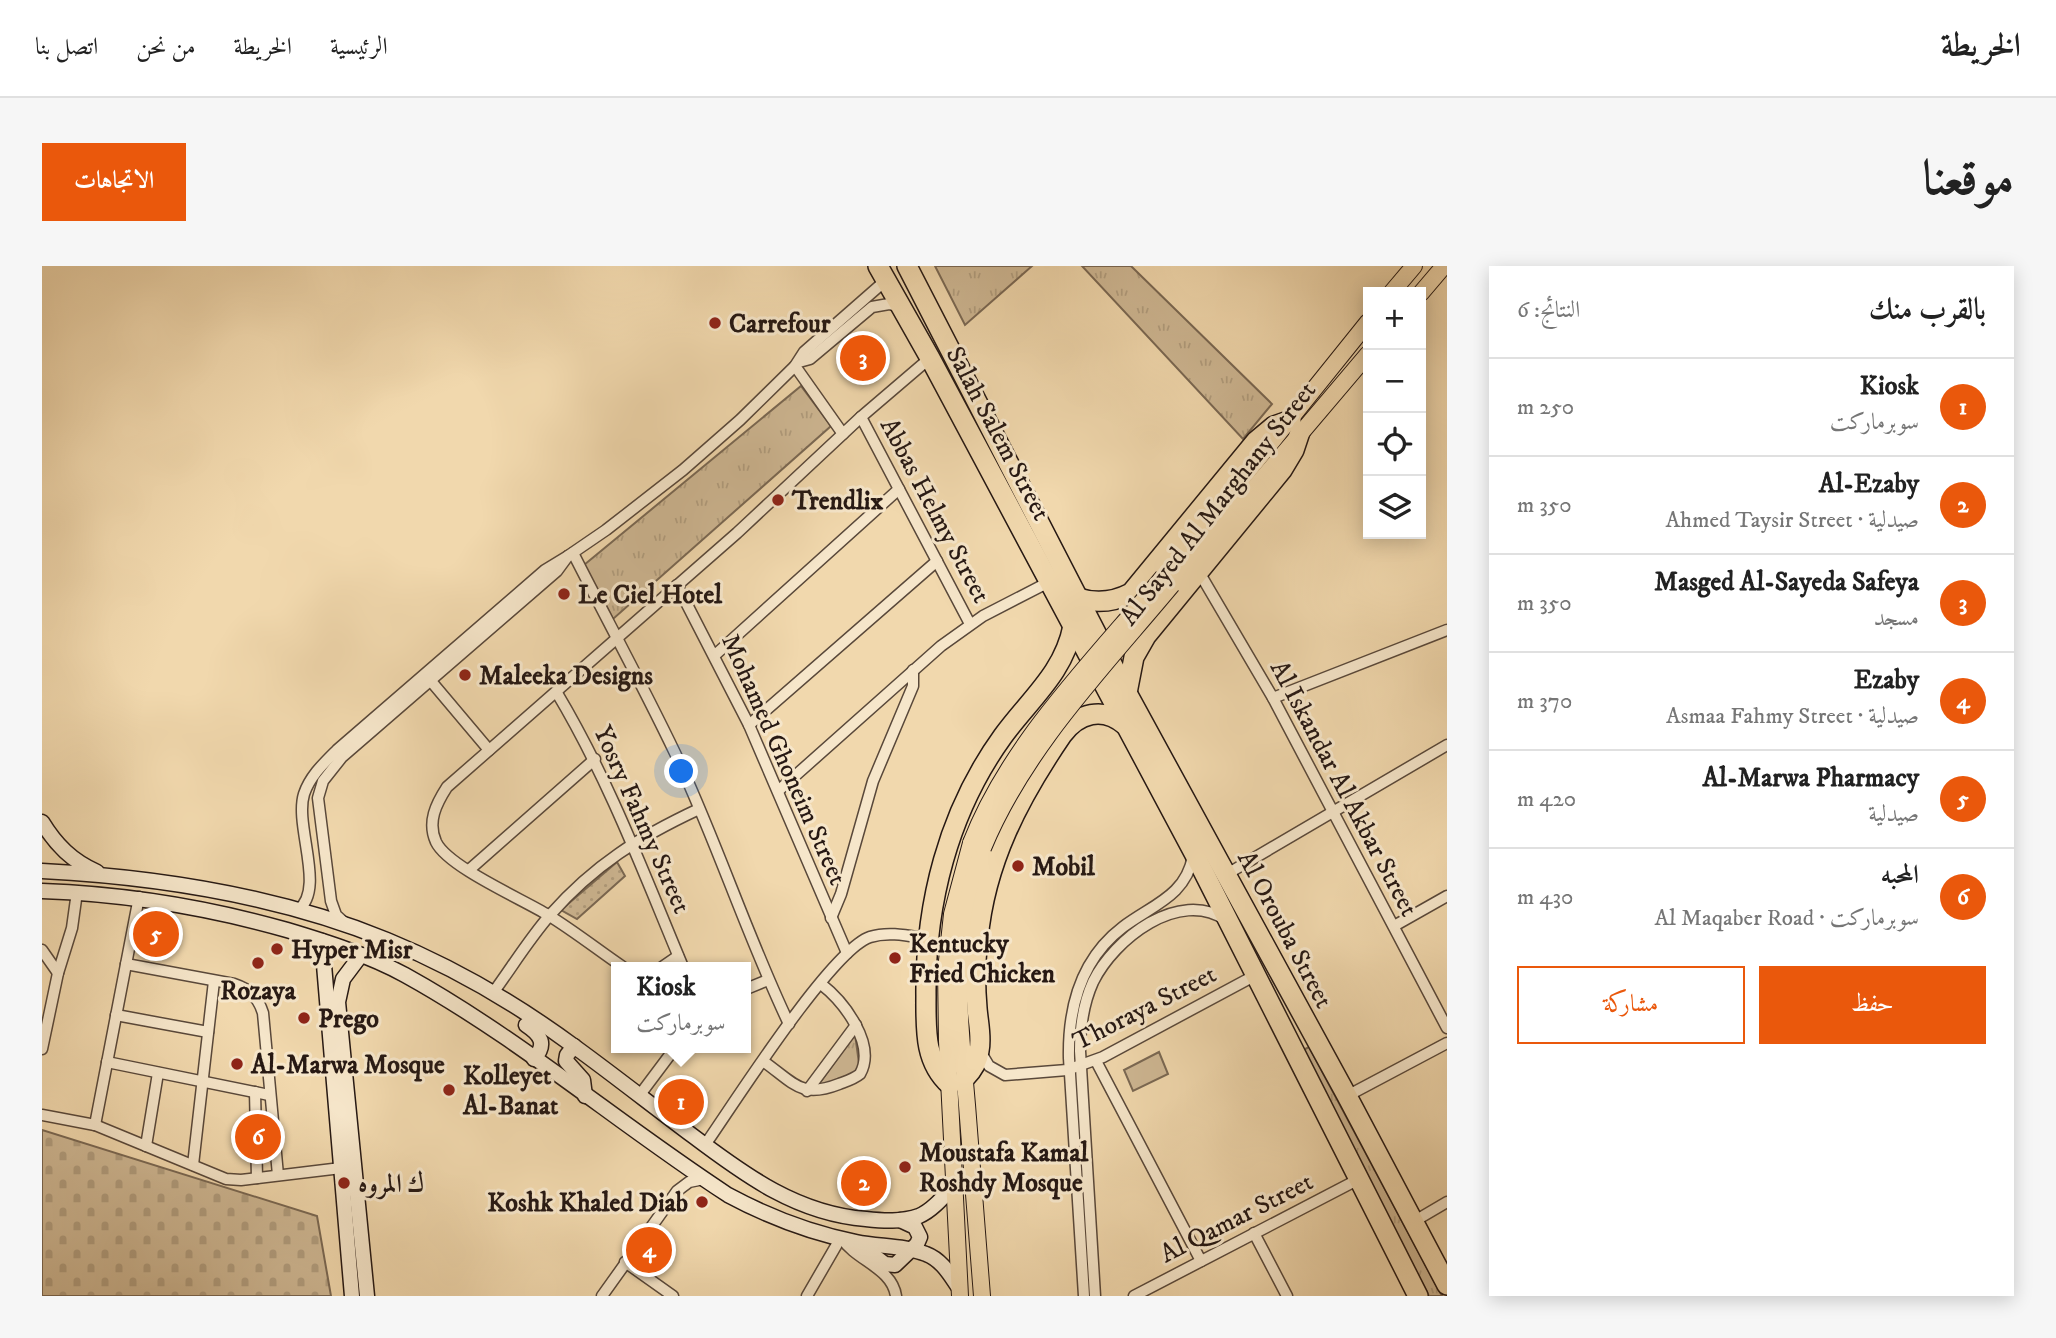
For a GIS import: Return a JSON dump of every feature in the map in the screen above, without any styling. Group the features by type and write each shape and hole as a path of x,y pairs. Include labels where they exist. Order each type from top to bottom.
{"highway":[{"name":"Salah Salem Street","path":"907,266 1078,598"},
{"name":"Salah Salem Street","path":"881,273 930,358 1073,626"},
{"name":"Al Sayed Al Marghany Street","path":"1078,598 1108,601 1124,597 1137,586 1262,434 1276,425 1302,419 1294,450 1282,470 1146,636 1135,657 1127,692"},
{"path":"1137,586 1146,605 1164,615"},
{"name":"Al Orouba Street","path":"1078,598 1447,1285"},
{"name":"Al Orouba Street","path":"1073,626 1229,922 1359,1180 1411,1294"},
{"path":"1042,690 1057,688 1070,697 1075,712 1072,723 1024,794 1005,831 991,872 981,915 976,959 980,1050 973,1068 958,1082 934,1066 928,1044 928,939 941,866 962,808 996,745 1014,720 1042,690 1060,663 1073,626"},
{"path":"1072,723 1095,713 1111,716 1125,725"}],"main road":[{"path":"1396,287 1414,266"},
{"path":"1426,287 1444,266"},
{"name":"Al Sayed Al Marghany Street","path":"1302,419 1363,329"},
{"name":"Al Sayed Al Marghany Street","path":"1302,419 1363,359"},
{"path":"982,1296 946,997 952,914 968,853 991,798 1010,764 1039,725 1302,419"},
{"path":"42,822 69,856 87,868 108,876"},
{"path":"42,871 108,876 216,891 298,910 416,953 493,993 574,1046 751,1179 791,1200 856,1218 900,1220 930,1210 954,1185"},
{"path":"42,891 139,897 240,917 361,954 404,975 466,1012 728,1195 772,1217 846,1240 927,1254 944,1267 959,1292"},
{"path":"322,941 341,1168 359,1292"},
{"path":"359,1292 338,1002 347,971 361,954"},
{"path":"324,971 337,966 347,971"},
{"path":"509,1004 515,1016 541,1037 542,1046 534,1059"},
{"path":"574,1046 566,1061 583,1080 585,1096"},
{"path":"958,1082 954,1185 959,1292"},
{"path":"900,1220 918,1230 919,1241 911,1250"}],"street":[{"path":"298,910 307,900 310,889 301,807 312,776 337,750 535,578 683,470 740,420 797,364 804,352 881,273"},
{"path":"797,364 810,359 872,307 883,304 900,306"},
{"path":"616,962 550,916 469,870 442,851 433,831 435,809 447,787 557,693 861,417 930,358"},
{"path":"797,364 843,434"},
{"name":"Abbas Helmy Street","path":"861,417 970,624"},
{"path":"715,655 898,489"},
{"path":"570,555 617,639 675,754 768,980 789,1024"},
{"path":"348,926 336,915 331,901 318,804 323,781 342,757 557,571 570,555"},
{"path":"749,725 937,561"},
{"name":"Al Iskandar Al Akbar Street","path":"1199,572 1273,698 1447,1028"},
{"path":"778,791 913,670 970,624 1049,582"},
{"name":"Mohamed Ghoneim Street","path":"677,585 749,725 846,953"},
{"path":"1273,698 1447,631"},
{"path":"831,918 841,894 873,781 913,686 913,670"},
{"path":"430,680 489,750"},
{"name":"Yosry Fahmy Street","path":"557,693 594,759 681,962"},
{"path":"1227,874 1447,745"},
{"path":"469,870 594,759"},
{"path":"493,993 550,916 588,878 632,843 699,809"},
{"path":"1096,1296 1076,1068 1069,1041 1073,1006 1088,967 1102,947 1119,930 1174,894 1185,880 1194,853"},
{"path":"310,889 318,893 329,886"},
{"path":"42,1049 58,973 72,928 77,892"},
{"path":"1394,926 1447,896"},
{"path":"95,1125 139,897"},
{"path":"1084,1296 1076,1068 1088,995 1102,966 1120,946 1145,927 1179,910 1193,908 1207,911 1229,922"},
{"path":"705,1145 789,1024 846,953 857,943 883,934 928,939"},
{"path":"42,950 58,973"},
{"path":"669,962 678,956"},
{"path":"126,964 242,987 256,997 263,1013 278,1175"},
{"name":"Thoraya Street","path":"980,1050 989,1066 1005,1075 1076,1068 1096,1061 1254,976"},
{"path":"751,987 768,980"},
{"path":"192,1166 214,981"},
{"path":"763,1061 807,1091 826,1089 860,1073 864,1063 856,1024 841,1001 821,984"},
{"path":"116,1015 208,1032"},
{"path":"807,1091 856,1024"},
{"path":"1347,1096 1447,1043"},
{"path":"639,1096 671,1053"},
{"path":"1096,1061 1201,1261"},
{"path":"107,1062 270,1095"},
{"path":"146,1146 158,1073"},
{"path":"255,1092 257,1178"},
{"path":"42,1115 95,1125 226,1179 341,1168"},
{"path":"677,1191 680,1176 678,1161"},
{"path":"602,1296 677,1191 689,1182 704,1179"},
{"name":"Al Qamar Street","path":"1134,1296 1359,1180"},
{"path":"1413,1222 1447,1202"},
{"path":"1254,1233 1287,1296"},
{"path":"807,1296 846,1240 853,1253 890,1279 896,1296"},
{"path":"625,1262 673,1296"}],"green space":[{"path":"935,266 1032,266 965,325"},
{"path":"1082,266 1131,266 1272,404 1243,439"},
{"path":"801,386 831,426 613,619 584,565"},
{"path":"617,862 625,876 577,919 561,910"},
{"path":"855,1034 861,1078 814,1091"},
{"path":"1309,1047 1442,1296 1429,1296 1299,1052"},
{"path":"1159,1052 1168,1074 1133,1091 1124,1070"},
{"path":"42,1130 317,1216 331,1296 42,1296"}],"place":[{"name":"Carrefour","path":"715,323"},
{"name":"Masged Al-Sayeda Safeya","path":"863,358"},
{"name":"Trendlix","path":"778,500"},
{"name":"Le Ciel Hotel","path":"564,594"},
{"name":"Maleeka Designs","path":"465,675"},
{"name":"Mobil","path":"1018,866"},
{"name":"Al-Marwa Pharmacy","path":"156,934"},
{"name":"Hyper Misr","path":"277,949"},
{"name":"Kentucky Fried Chicken","path":"895,958"},
{"name":"Rozaya","path":"258,963"},
{"name":"Prego","path":"304,1018"},
{"name":"Al-Marwa Mosque","path":"237,1064"},
{"name":"Kolleyet Al-Banat","path":"449,1090"},
{"name":"Kiosk","path":"681,1102"},
{"name":"المحبه","path":"258,1137"},
{"name":"Moustafa Kamal Roshdy Mosque","path":"905,1167"},
{"name":"ك المروه","path":"344,1183"},
{"name":"Al-Ezaby","path":"864,1183"},
{"name":"Koshk Khaled Diab","path":"702,1202"},
{"name":"Ezaby","path":"649,1250"}]}
